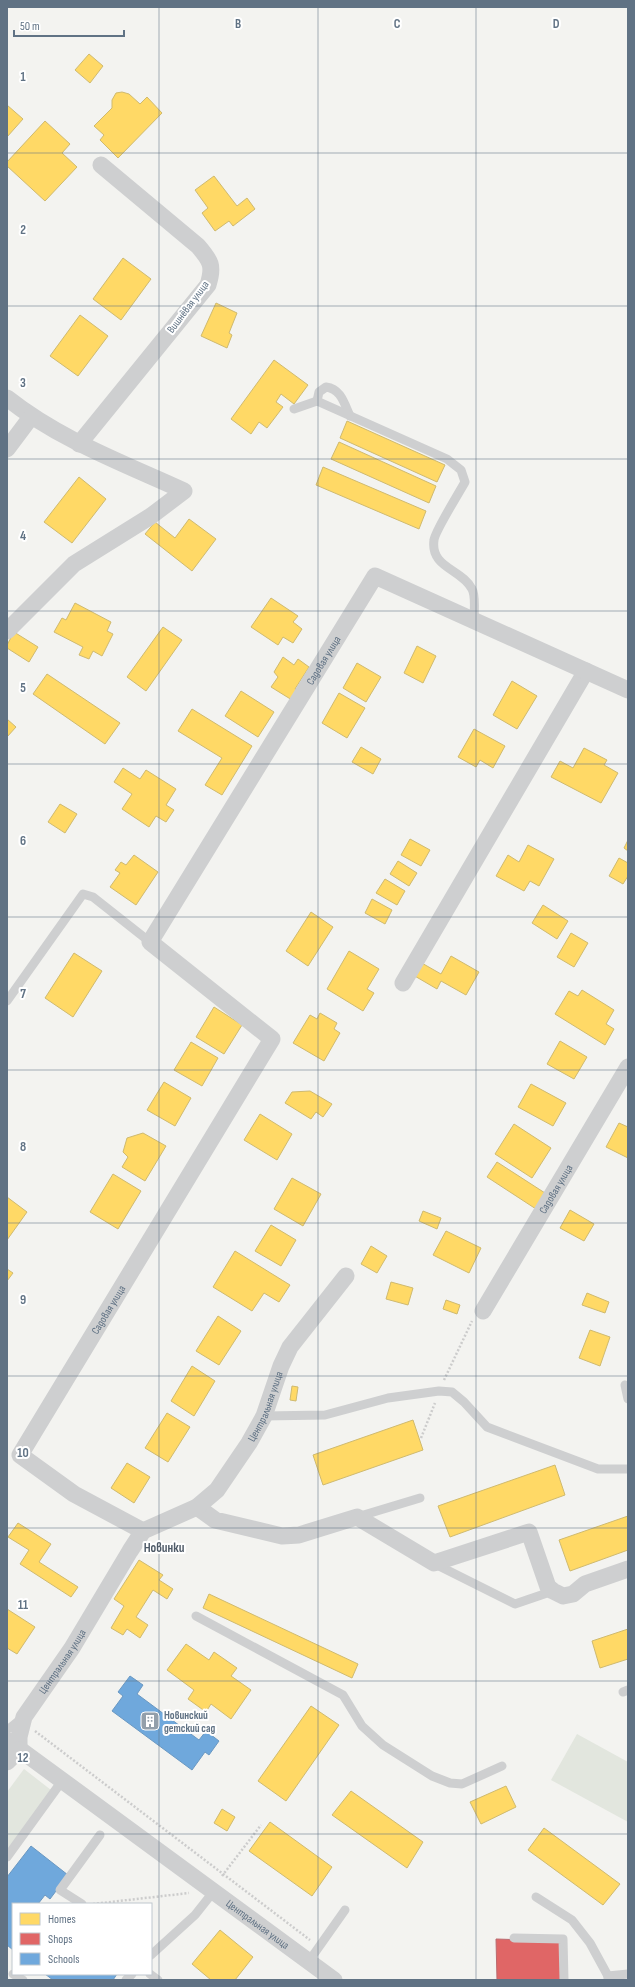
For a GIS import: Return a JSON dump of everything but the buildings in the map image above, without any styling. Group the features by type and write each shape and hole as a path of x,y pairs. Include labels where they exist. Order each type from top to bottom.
{"street":[{"name":"Вишнёвая улица","path":"79,444 208,285 212,272 209,258 198,246 101,165"},
{"path":"7,398 31,417 79,444 184,491 151,516 74,564 7,631"},
{"path":"7,449 31,417"},
{"name":"Садовая улица","path":"143,1531 74,1494 20,1455 272,1040 150,942 375,576 474,619 628,690"},
{"path":"402,983 586,671"},
{"name":"Садовая улица","path":"483,1311 628,1066"},
{"name":"Центральная улица","path":"334,1980 13,1745 19,1737 24,1717 72,1648 143,1531 197,1507 217,1490 249,1443 264,1416 281,1366 290,1347 346,1276"},
{"path":"197,1507 216,1520 282,1536 299,1535 357,1517 434,1563 529,1532 548,1587 563,1596 573,1594 585,1584 628,1569"},
{"path":"7,1762 13,1745"}],"lane":[{"path":"316,401 319,392 326,387 334,388 341,395 350,416"},
{"path":"294,409 316,401 447,458 461,470 465,482 434,539 435,552 442,564 467,581 472,590 474,619"},
{"path":"7,1001 83,894 93,897 150,942"},
{"path":"625,1385 628,1399"},
{"path":"264,1416 324,1415 388,1398 439,1391 452,1392 464,1402 487,1427 598,1469 628,1469"},
{"path":"357,1517 420,1498"},
{"path":"434,1563 516,1604 553,1591"},
{"path":"196,1616 343,1695 362,1726 383,1745 432,1776 450,1783 462,1784 502,1766"},
{"path":"7,1728 10,1728 24,1717"},
{"path":"7,1857 62,1781"},
{"path":"80,1903 60,1890 100,1835"},
{"path":"152,1954 195,1915 214,1891"},
{"path":"536,1897 572,1920 590,1943 608,1978 628,1974"},
{"path":"309,1961 345,1910"},
{"path":"514,1938 563,1939 564,1980"}],"path":[{"path":"421,1438 439,1391 476,1312 483,1311"},
{"path":"24,1717 36,1733 319,1946"},
{"path":"214,1891 223,1875 261,1825"},
{"path":"99,1903 190,1893"}],"shaded area":[{"path":"577,1734 628,1762 628,1822 551,1780"},
{"path":"24,1769 51,1790 7,1850 7,1792"}],"place":[{"name":"Новинский детский сад","path":"150,1721"}],"district":[{"name":"Новинки","path":"164,1548"}]}
